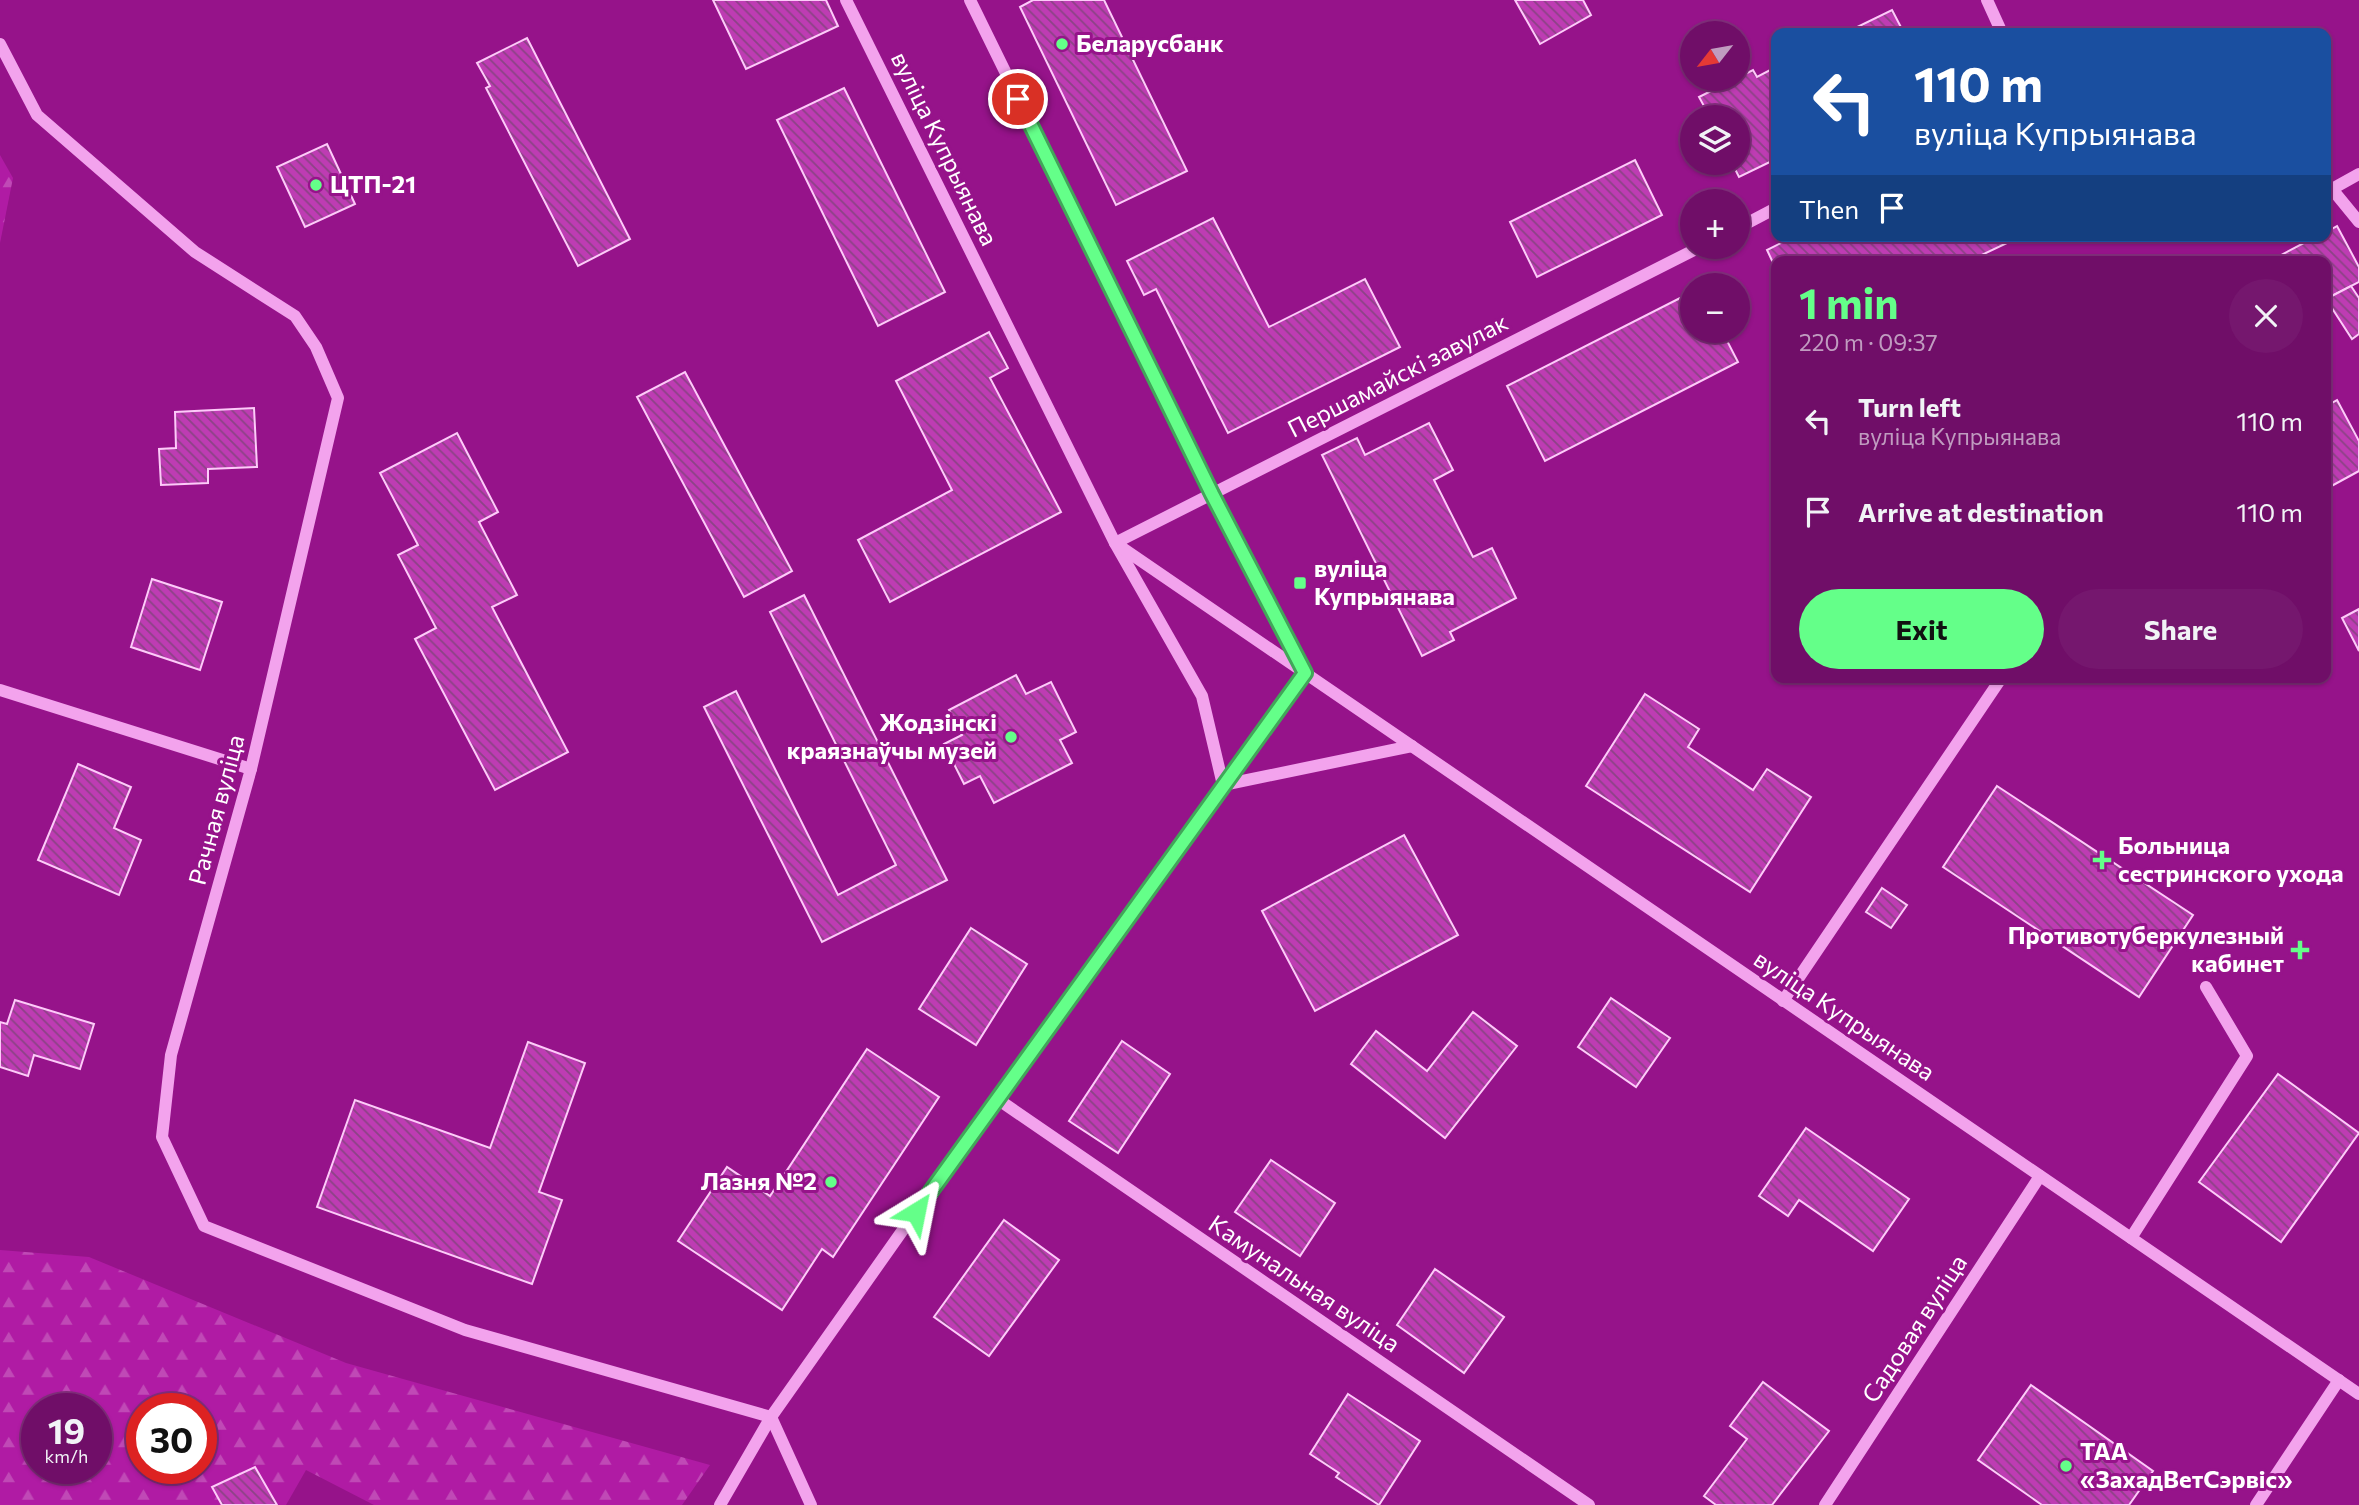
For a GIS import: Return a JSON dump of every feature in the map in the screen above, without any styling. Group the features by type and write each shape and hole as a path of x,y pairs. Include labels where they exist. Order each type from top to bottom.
{"street":[{"name":"вуліца Купрыянава","path":"846,0 1115,543 1202,696 1223,785"},
{"name":"вуліца Купрыянава","path":"970,0 1212,494 1305,673"},
{"path":"1987,0 2000,28"},
{"name":"Рачная вуліца","path":"0,44 37,115 195,252 295,316 316,347 338,398 251,769 171,1055 162,1137 204,1226 465,1330 771,1417"},
{"path":"2331,187 2359,174"},
{"path":"2331,190 2359,222"},
{"path":"1750,222 1771,211"},
{"name":"Першамайскі завулак","path":"1115,543 1680,257"},
{"name":"вуліца Купрыянава","path":"1115,543 2359,1394"},
{"path":"720,1505 771,1417 996,1098 1305,673"},
{"path":"1783,1000 1998,683"},
{"path":"0,690 251,769"},
{"path":"1223,785 1412,746"},
{"path":"2131,1238 2247,1056 2206,987"},
{"name":"Камунальная вуліца","path":"996,1098 1589,1505"},
{"name":"Садовая вуліца","path":"1825,1505 2040,1176"},
{"path":"2256,1505 2339,1380"},
{"path":"771,1417 811,1505"}],"green space":[{"path":"0,155 13,178 0,243"},
{"path":"0,1250 89,1257 346,1363 710,1465 682,1505 374,1505 306,1470 286,1505 0,1505"}],"building":[{"path":"713,0 826,0 838,26 746,69"},
{"path":"1033,0 1104,0 1187,171 1116,205 1020,7"},
{"path":"1515,0 1583,0 1591,15 1540,44"},
{"path":"1892,10 1901,28 1855,28"},
{"path":"527,38 630,239 578,266 486,88 490,86 477,63"},
{"path":"1753,70 1757,77 1771,70 1771,161 1750,172 1750,105 1703,105 1699,97 1711,91 1750,91 1750,72"},
{"path":"844,88 945,292 878,326 777,120"},
{"name":"ЦТП-21","path":"327,144 355,204 305,227 277,167"},
{"path":"1635,160 1662,215 1537,277 1510,222"},
{"path":"1213,218 1269,327 1365,279 1400,347 1228,433 1156,289 1144,295 1127,261"},
{"path":"2337,226 2359,267 2359,282 2331,296 2331,256 2279,256 2306,242 2331,242 2331,229"},
{"path":"1783,242 2007,243 1980,256 1771,256 1771,258 1767,250"},
{"path":"2351,286 2359,298 2359,334 2352,339 2331,307 2331,296"},
{"path":"1680,298 1680,343 1728,343 1738,362 1545,461 1507,386"},
{"path":"989,332 1008,368 990,378 1061,512 890,602 858,540 952,490 896,381"},
{"path":"685,372 792,571 744,597 637,397"},
{"path":"2337,400 2359,441 2359,471 2331,486 2331,403"},
{"path":"254,408 257,467 208,469 208,483 161,485 159,449 176,448 175,412"},
{"path":"1429,423 1453,470 1434,480 1473,557 1492,548 1516,598 1450,632 1454,640 1422,656 1322,455 1357,438 1365,455"},
{"path":"457,433 498,512 479,522 517,595 492,607 568,752 495,790 415,639 436,628 398,555 418,545 380,473"},
{"path":"152,579 222,602 200,670 131,647"},
{"path":"804,595 947,880 822,942 704,707 736,691 838,895 896,865 770,612"},
{"path":"2359,609 2359,651 2342,618"},
{"name":"Жодзінскі краязнаўчы музей","path":"1016,675 1026,694 1051,682 1076,732 1060,740 1072,763 994,803 980,776 964,784 944,744 962,735 949,710"},
{"path":"1645,694 1699,729 1688,747 1753,790 1767,769 1811,797 1750,892 1586,786"},
{"path":"78,764 131,787 114,828 141,840 119,895 38,860"},
{"path":"1997,786 2193,915 2139,997 1943,867"},
{"path":"1404,835 1458,935 1315,1011 1262,911"},
{"path":"1882,888 1907,905 1891,928 1866,912"},
{"path":"971,928 1027,964 976,1045 919,1009"},
{"path":"1611,998 1670,1038 1636,1087 1578,1047"},
{"path":"15,1000 94,1024 80,1069 34,1055 28,1076 0,1067 0,1022 7,1024"},
{"path":"1473,1012 1517,1046 1445,1138 1351,1064 1376,1031 1427,1071"},
{"path":"1122,1041 1170,1074 1118,1153 1069,1121"},
{"path":"528,1042 585,1063 539,1192 562,1200 532,1284 317,1207 355,1100 490,1148"},
{"name":"Лазня №2","path":"867,1049 939,1097 833,1257 822,1249 782,1310 678,1241 727,1167 770,1196"},
{"path":"2278,1074 2359,1133 2281,1242 2199,1182"},
{"path":"1806,1128 1909,1199 1873,1251 1799,1200 1788,1216 1759,1196"},
{"path":"1271,1160 1335,1203 1300,1256 1235,1212"},
{"path":"1004,1220 1059,1260 989,1356 934,1317"},
{"path":"1435,1269 1504,1317 1464,1373 1397,1325"},
{"path":"1763,1382 1829,1431 1772,1505 1716,1505 1704,1496 1747,1439 1730,1426"},
{"path":"2031,1385 2153,1471 2129,1505 2042,1505 1978,1460"},
{"path":"1348,1394 1420,1441 1379,1505 1336,1477 1339,1473 1310,1454"},
{"path":"255,1467 277,1505 222,1505 212,1487"}],"place":[{"name":"Беларусбанк","path":"1062,44"},
{"name":"ЦТП-21","path":"316,185"},
{"name":"вуліца Купрыянава","path":"1300,583"},
{"name":"Жодзінскі краязнаўчы музей","path":"1011,737"},
{"name":"Больница сестринского ухода","path":"2102,860"},
{"name":"Противотуберкулезный кабинет","path":"2300,950"},
{"name":"Лазня №2","path":"831,1182"},
{"name":"ТАА «ЗахадВетСэрвіс»","path":"2066,1466"}],"route":[{"path":"916,1212 1305,673 1212,494 1018,99"}]}
